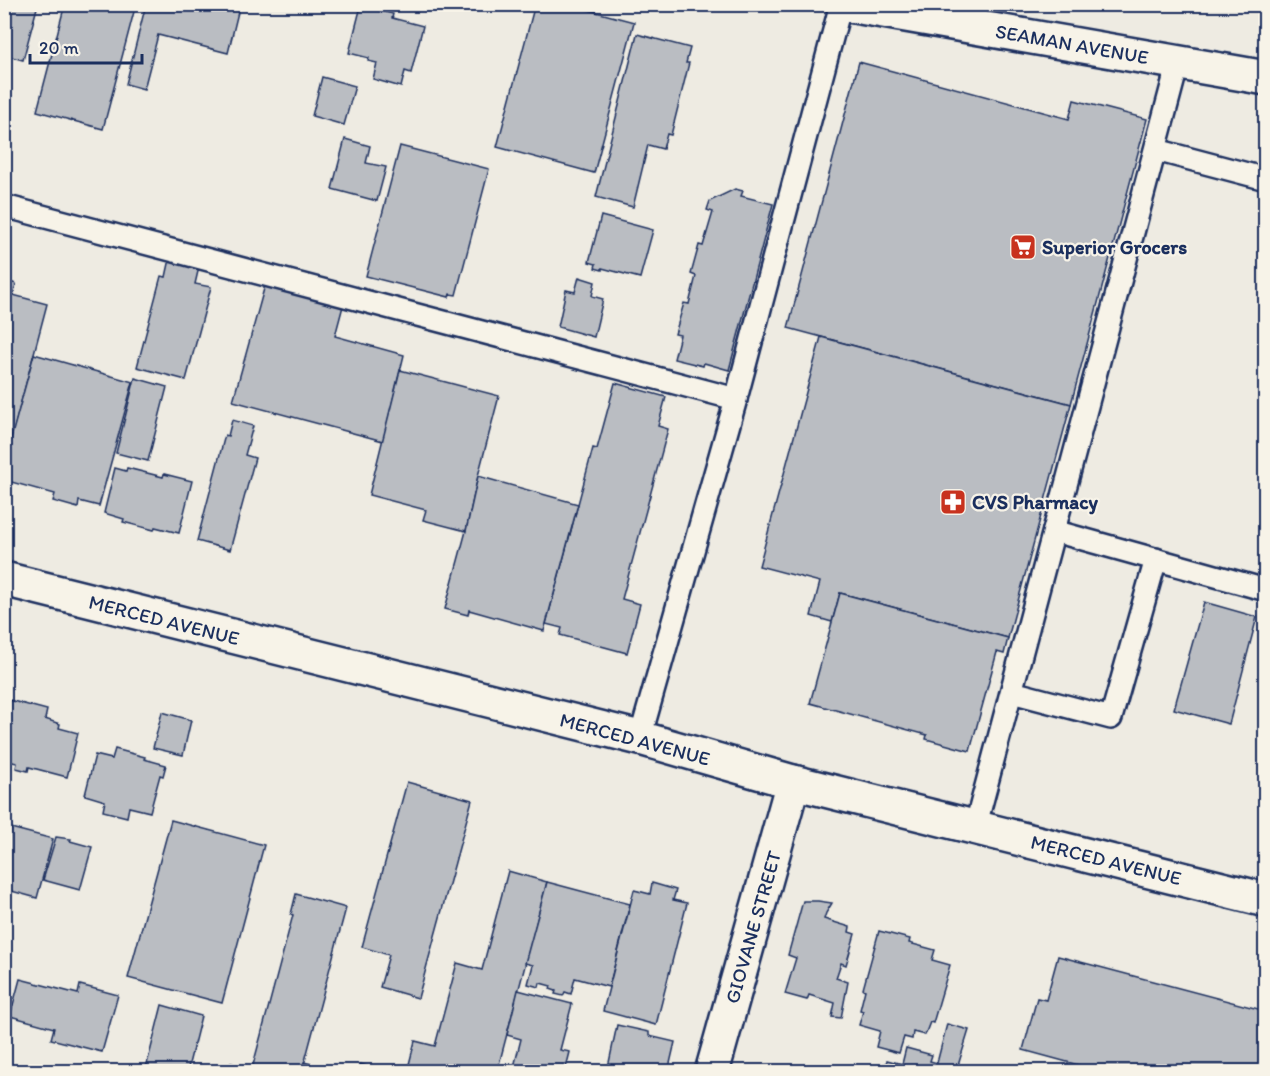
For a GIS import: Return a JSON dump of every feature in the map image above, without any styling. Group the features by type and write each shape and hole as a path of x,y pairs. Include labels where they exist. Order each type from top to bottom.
{"street":[{"name":"SEAMAN AVENUE","path":"842,4 1266,78"},
{"name":"MERCED AVENUE","path":"4,579 640,738 793,782 1266,900"},
{"name":"GIOVANE STREET","path":"712,1071 793,782"}],"lane":[{"path":"640,738 736,399 842,4"},
{"path":"975,828 1178,63"},
{"path":"1156,150 1266,179"},
{"path":"4,206 736,399"},
{"path":"1053,531 1266,590"},
{"path":"1012,692 1111,718 1156,560"}],"building":[{"path":"4,4 38,4 23,60 4,55"},
{"path":"65,4 136,4 103,129 37,111"},
{"path":"146,4 240,4 228,53 158,35 144,89 126,84"},
{"path":"535,4 566,4 634,22 594,173 497,147"},
{"path":"361,6 393,14 392,18 423,26 411,73 405,71 401,87 373,79 377,63 368,61 369,58 349,53"},
{"path":"637,34 690,48 686,63 689,63 671,135 667,134 663,149 648,145 633,207 596,197"},
{"path":"859,62 1069,119 1074,100 1147,119 1071,404 788,328"},
{"path":"322,77 355,86 344,125 312,116"},
{"path":"345,139 370,146 366,163 386,167 377,201 332,189"},
{"path":"400,146 489,169 456,295 450,294 449,297 366,276"},
{"path":"735,189 743,191 741,196 773,204 729,370 704,363 703,366 674,359 680,335 675,334 684,303 689,304 696,276 691,274 699,245 703,246 713,212 707,210 710,201"},
{"path":"601,216 653,230 640,278 595,268 596,264 589,262"},
{"path":"170,259 199,267 195,284 211,287 186,380 137,367 161,276 166,277"},
{"path":"579,277 595,282 592,296 603,299 594,337 558,327 566,290 575,292"},
{"path":"4,280 16,284 13,295 47,304 5,463"},
{"path":"265,285 343,306 335,336 404,355 383,441 233,401"},
{"path":"821,337 1071,404 1008,638 840,593 832,622 811,616 820,582 759,566"},
{"path":"34,354 133,382 99,506 79,501 78,508 53,501 55,494 4,480 4,464"},
{"path":"400,370 499,396 466,531 423,520 426,510 369,495"},
{"path":"135,378 167,387 148,461 116,453"},
{"path":"615,383 666,397 658,426 668,429 622,599 640,604 627,653 560,635 562,628 546,624 593,448 597,449"},
{"path":"232,420 253,426 245,455 255,458 230,550 197,541 225,435 228,436"},
{"path":"115,468 126,471 127,468 163,477 164,474 192,481 179,533 155,527 154,530 123,522 124,519 104,513"},
{"path":"478,476 578,504 544,631 469,610 468,615 445,609"},
{"path":"840,593 1008,638 1004,654 997,652 970,751 926,739 927,735 810,703"},
{"path":"1204,602 1257,617 1229,724 1174,709"},
{"path":"9,700 47,710 45,719 60,724 59,728 78,733 67,777 29,767 28,771 16,768 17,763 4,760 4,717"},
{"path":"162,712 191,720 183,755 153,748"},
{"path":"115,749 166,765 163,776 160,775 150,812 129,807 127,817 103,811 105,801 85,795 95,755 112,759"},
{"path":"407,782 472,800 418,998 380,987 389,955 362,947"},
{"path":"171,820 264,845 222,1003 128,978"},
{"path":"11,828 53,839 37,898 4,889 4,852"},
{"path":"56,837 71,839 70,841 92,847 80,890 43,880"},
{"path":"508,871 547,882 497,1072 407,1072 415,1041 435,1046 457,963 482,970"},
{"path":"547,882 630,904 609,987 575,978 571,994 565,992 563,996 555,994 556,991 550,989 551,986 540,983 539,987 528,984 533,965 525,963"},
{"path":"652,883 676,890 673,900 687,903 656,1025 603,1011 634,890 650,894"},
{"path":"296,894 346,908 302,1072 229,1072 231,1063 252,1069 293,915 291,914"},
{"path":"803,901 832,903 824,919 850,927 849,932 855,934 846,965 841,963 836,978 848,982 841,1018 832,1017 835,1003 809,995 807,1000 785,994 796,958 788,955"},
{"path":"879,931 910,939 909,943 935,950 932,960 950,965 933,1023 930,1022 925,1035 913,1032 912,1039 904,1037 899,1053 876,1047 880,1031 859,1025 863,1011 860,1010 865,990 863,989"},
{"path":"1058,956 1266,1011 1266,1072 1104,1072 1023,1050 1037,998 1046,1000"},
{"path":"20,979 78,994 80,985 118,995 102,1052 51,1039 54,1028 10,1016"},
{"path":"518,990 572,1004 560,1050 570,1052 565,1072 513,1071 521,1039 507,1035"},
{"path":"162,1005 201,1016 187,1072 145,1072"},
{"path":"947,1024 969,1030 956,1072 884,1072 887,1060 902,1064 906,1048 932,1055 930,1061 937,1063"},
{"path":"617,1025 649,1032 649,1036 675,1042 668,1072 607,1072"},
{"path":"304,1062 322,1067 321,1072 302,1072"},
{"path":"360,1064 390,1072 358,1072"}],"place":[{"name":"Superior Grocers","path":"1023,247"},
{"name":"CVS Pharmacy","path":"953,502"}]}
